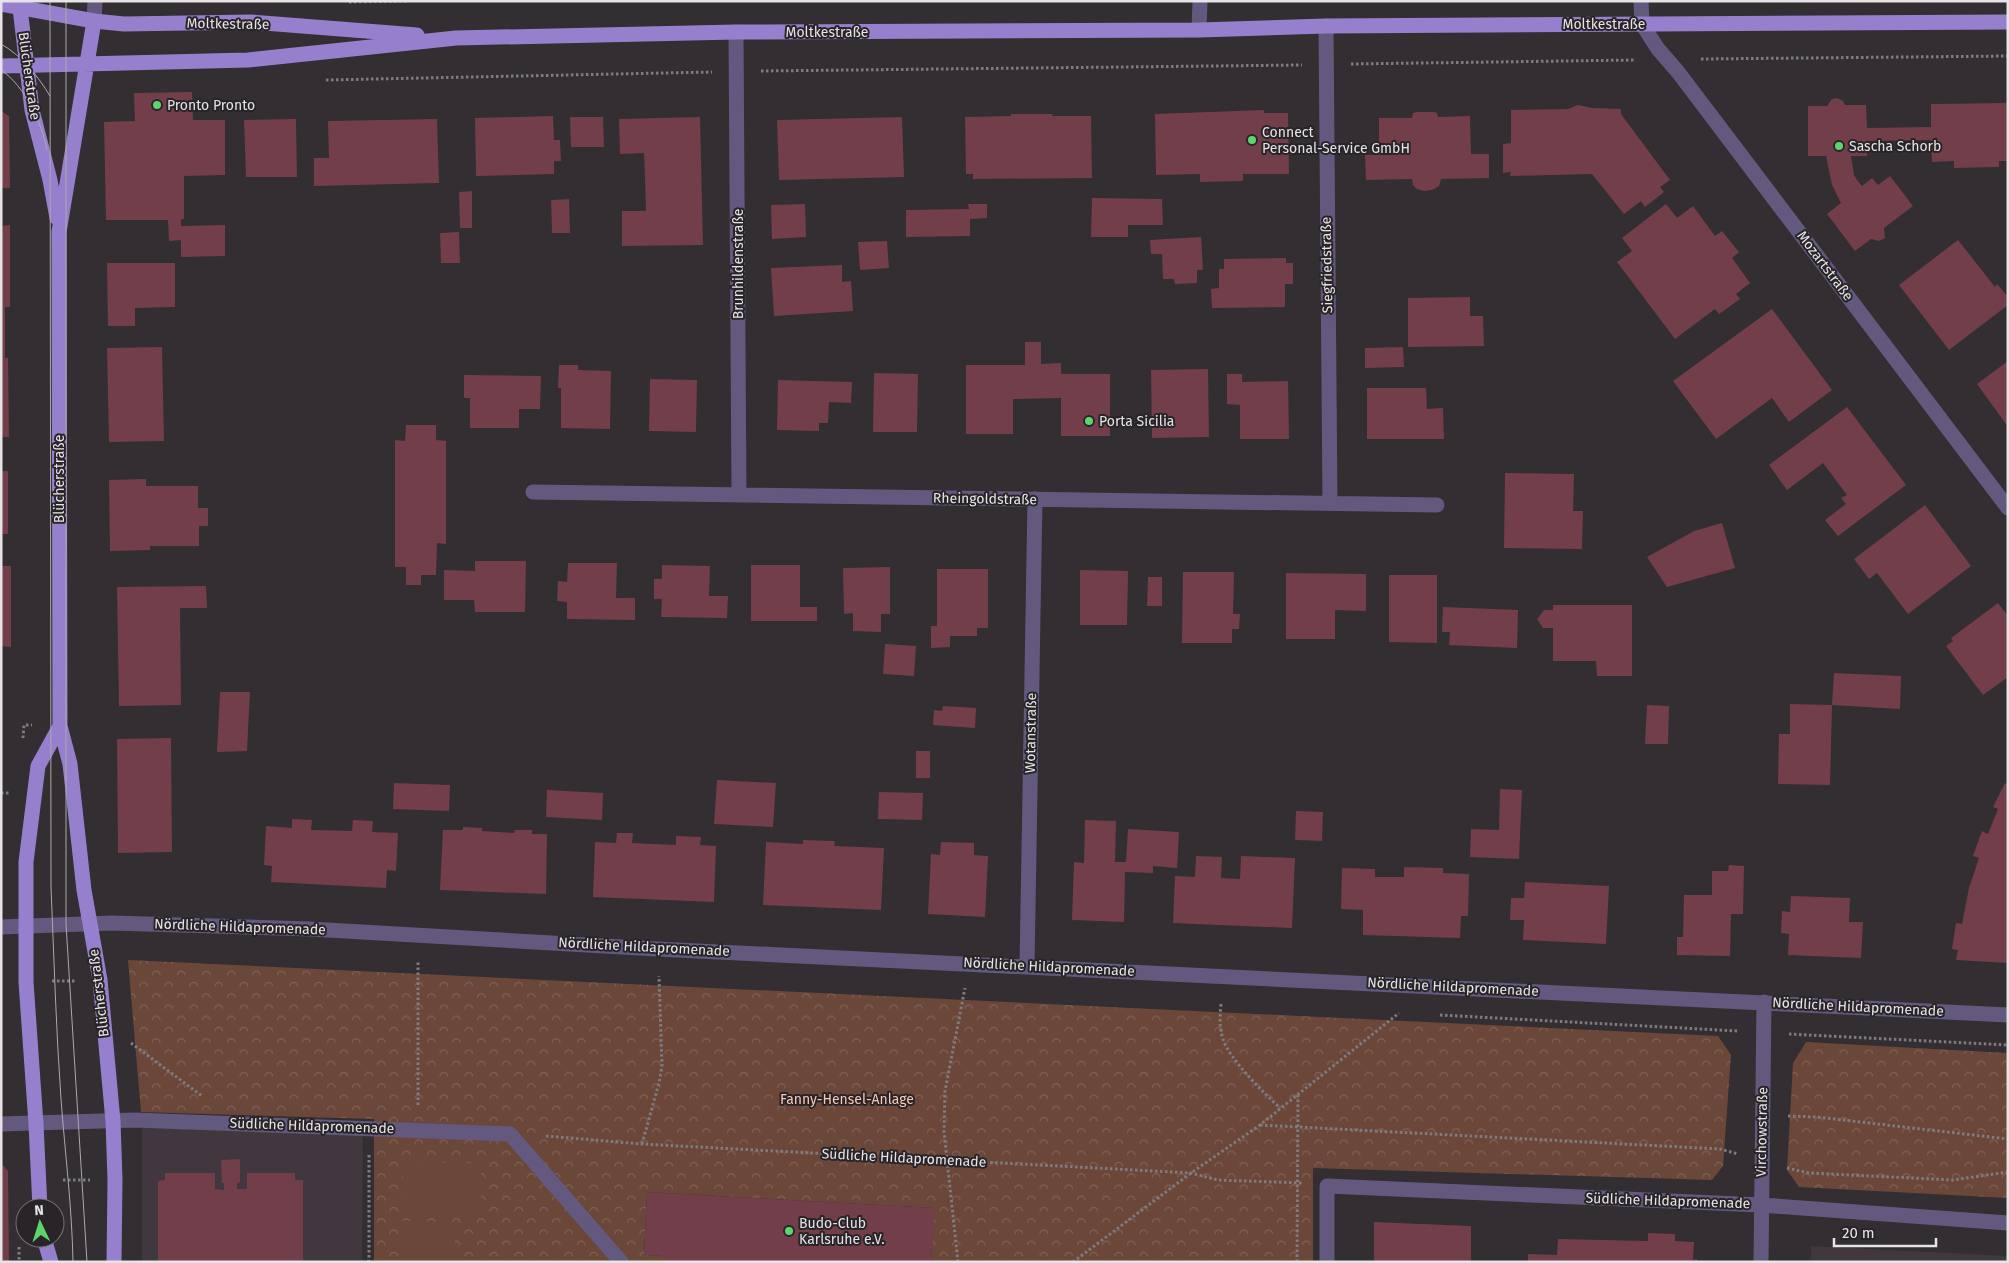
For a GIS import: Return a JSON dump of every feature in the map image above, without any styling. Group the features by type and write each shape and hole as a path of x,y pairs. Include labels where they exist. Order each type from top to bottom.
{"main road":[{"name":"Moltkestraße","path":"1,4 20,5 94,21 124,24 251,22 456,38"},
{"name":"Blücherstraße","path":"20,5 32,110 50,180 59,232"},
{"name":"Blücherstraße","path":"94,21 59,232 60,726 70,764 79,851 100,980 113,1121 116,1180 114,1262"},
{"name":"Moltkestraße","path":"1,66 248,60 456,38 736,32 1200,30 1326,26 2008,22"},
{"name":"Blücherstraße","path":"40,1198 29,1031 25,926 26,862 38,766 60,726"},
{"path":"47,1248 51,1262"}],"street":[{"path":"94,21 95,1"},
{"path":"1200,1 1200,30"},
{"path":"1641,1 1642,24"},
{"name":"Mozartstraße","path":"1642,24 1658,49 2008,508"},
{"name":"Siegfriedstraße","path":"1326,26 1330,503"},
{"name":"Brunhildenstraße","path":"736,32 739,495"},
{"name":"Rheingoldstraße","path":"532,492 1437,505"},
{"name":"Wotanstraße","path":"1027,966 1035,499"},
{"name":"Nördliche Hildapromenade","path":"1,927 134,923 310,929 657,949 2008,1014"},
{"name":"Virchowstraße","path":"1761,1262 1764,1002"},
{"name":"Südliche Hildapromenade","path":"1,1124 113,1121 418,1129 510,1134"},
{"path":"510,1134 620,1262"},
{"name":"Südliche Hildapromenade","path":"1327,1262 1327,1186 1761,1205 2008,1222"}],"path":[{"path":"322,80 736,72 2008,56"},
{"path":"418,960 418,1129"},
{"path":"958,1262 944,1132 945,1091 969,963"},
{"path":"642,1144 662,1066 659,976"},
{"path":"1221,1004 1220,1021 1223,1040 1250,1077 1280,1108"},
{"path":"1073,1262 1191,1173 1260,1125 1399,1013"},
{"path":"128,1041 203,1097"},
{"path":"1297,1262 1298,1095"},
{"path":"1818,1117 2008,1139"},
{"path":"1260,1125 1720,1149 1809,1173 1953,1180 2008,1172"},
{"path":"368,1128 368,1262"},
{"name":"Südliche Hildapromenade","path":"510,1134 642,1144 1191,1173 1218,1180 1297,1182"},
{"path":"39,1180 116,1180"}],"shaded area":[{"path":"142,1127 363,1136 362,1262 142,1262"},
{"path":"1811,1246 2008,1256 2008,1262 1811,1262"}],"green space":[{"name":"Fanny-Hensel-Anlage","path":"128,960 1718,1036 1731,1055 1723,1166 1712,1180 1313,1168 1313,1262 931,1262 934,1208 647,1192 644,1255 663,1256 663,1262 374,1262 374,1119 141,1112"},
{"path":"1806,1042 2008,1053 2008,1198 1799,1187 1787,1170 1793,1063"},
{"path":"403,1162 481,1163 481,1218 402,1217"},
{"path":"402,1221 455,1222 455,1262 401,1262"}],"building":[{"path":"192,92 193,120 225,120 225,175 184,176 184,219 181,219 181,226 225,225 225,256 181,257 181,240 169,241 168,220 106,220 104,122 135,121 134,93"},
{"path":"1837,98 1843,101 1845,105 1866,105 1867,128 1931,127 1931,104 2008,103 2008,161 1999,161 1999,167 1954,168 1954,161 1932,162 1931,140 1867,141 1867,156 1851,156 1854,175 1857,180 1862,186 1872,178 1878,185 1890,176 1913,206 1884,228 1885,238 1879,241 1871,239 1855,251 1827,214 1841,203 1832,185 1826,156 1808,156 1808,106 1827,106 1832,99"},
{"path":"1578,105 1592,108 1621,109 1621,114 1670,180 1660,187 1664,192 1645,207 1641,201 1624,214 1592,174 1510,176 1511,172 1503,173 1503,144 1511,143 1511,110 1568,109"},
{"path":"1264,110 1264,113 1288,113 1289,174 1243,174 1243,181 1200,182 1200,174 1156,175 1155,114"},
{"path":"1,111 9,116 10,188 1,188"},
{"path":"1434,112 1437,113 1438,117 1470,116 1471,154 1489,154 1489,178 1441,179 1439,186 1432,190 1424,191 1417,189 1413,185 1412,179 1366,180 1365,155 1379,155 1379,118 1412,118 1413,113"},
{"path":"1011,114 1091,116 1092,178 973,179 973,174 966,174 965,117 1011,116"},
{"path":"553,116 554,140 560,140 561,161 554,161 554,174 476,176 475,118"},
{"path":"570,117 603,117 604,147 571,147"},
{"path":"700,117 703,245 622,246 622,211 646,211 644,153 620,154 619,119"},
{"path":"902,117 904,177 779,180 777,120"},
{"path":"296,119 297,177 246,177 244,120"},
{"path":"437,119 439,183 314,186 314,158 329,158 328,121"},
{"path":"472,191 472,228 460,228 459,192"},
{"path":"1092,198 1162,199 1163,225 1128,225 1128,237 1091,237"},
{"path":"569,199 570,233 552,233 551,200"},
{"path":"805,204 806,237 772,239 771,205"},
{"path":"968,204 987,204 987,218 970,219 970,236 906,237 906,210 969,209"},
{"path":"1666,204 1677,218 1693,206 1715,236 1722,231 1739,252 1732,258 1750,283 1736,294 1740,299 1719,314 1715,309 1675,339 1617,262 1632,251 1622,238"},
{"path":"10,225 10,307 5,307 5,358 8,358 9,437 1,437 1,226"},
{"path":"459,232 460,263 441,263 440,233"},
{"path":"1201,237 1203,270 1197,270 1197,283 1175,284 1174,279 1163,279 1162,254 1151,254 1150,240"},
{"path":"1958,240 1995,287 1997,284 2008,297 2008,305 1949,350 1899,285"},
{"path":"887,241 889,268 860,270 858,242"},
{"path":"1286,258 1286,263 1293,263 1293,284 1285,284 1285,307 1212,308 1211,289 1219,288 1219,269 1224,269 1224,259"},
{"path":"107,263 175,263 175,307 135,308 135,326 108,326"},
{"path":"842,265 842,282 851,281 853,311 774,316 771,268"},
{"path":"1470,297 1470,316 1483,316 1484,346 1408,347 1408,298"},
{"path":"1772,309 1832,390 1789,422 1772,398 1716,439 1673,381"},
{"path":"1025,342 1041,342 1041,364 1061,363 1061,374 1110,374 1110,436 1061,436 1061,398 1013,399 1013,434 966,434 966,365 1025,365"},
{"path":"162,347 164,441 109,442 107,348"},
{"path":"1403,347 1404,367 1365,368 1365,348"},
{"path":"2008,361 2008,427 1977,384"},
{"path":"559,365 578,365 578,370 611,371 610,429 561,428 561,388 558,388"},
{"path":"1208,369 1209,437 1152,438 1151,370"},
{"path":"874,373 918,374 917,432 873,432"},
{"path":"1227,374 1242,374 1242,382 1288,381 1289,439 1240,439 1240,405 1227,404"},
{"path":"464,375 541,376 540,409 519,409 519,428 470,428 470,398 464,398"},
{"path":"650,379 697,380 696,432 649,431"},
{"path":"778,380 852,382 851,403 829,402 828,423 819,423 819,431 777,430"},
{"path":"1367,388 1426,388 1427,409 1443,408 1444,439 1367,439"},
{"path":"1847,407 1906,485 1838,536 1825,520 1846,504 1841,498 1847,495 1823,463 1787,490 1769,465"},
{"path":"406,425 436,425 436,440 446,441 446,544 437,543 436,575 421,575 421,585 406,585 406,567 395,567 395,440 405,441"},
{"path":"1,471 8,471 8,534 1,534"},
{"path":"1505,473 1574,474 1573,511 1583,511 1582,549 1504,548"},
{"path":"146,479 146,486 198,486 198,508 208,508 208,526 199,526 199,546 150,546 150,550 110,551 109,480"},
{"path":"1925,505 1971,566 1908,614 1877,573 1869,579 1854,559"},
{"path":"1722,523 1735,568 1667,587 1647,557 1694,531"},
{"path":"475,561 526,561 525,612 475,612 474,600 444,600 444,570 475,571"},
{"path":"568,563 617,563 616,598 635,598 635,620 567,619 567,602 557,601 558,581 567,582"},
{"path":"662,565 710,566 709,596 728,596 727,618 661,617 662,599 654,599 654,579 662,579"},
{"path":"751,565 800,565 800,607 817,607 817,621 751,621"},
{"path":"1,566 11,566 11,647 1,646"},
{"path":"890,567 890,614 881,614 881,632 853,631 853,613 844,614 843,568"},
{"path":"937,569 988,569 988,628 977,628 977,636 950,636 950,647 931,648 931,626 937,626"},
{"path":"1080,570 1128,571 1127,625 1080,625"},
{"path":"1183,572 1234,572 1233,614 1240,614 1239,629 1232,629 1232,643 1182,643"},
{"path":"1286,573 1366,574 1366,611 1335,610 1335,639 1286,639"},
{"path":"1389,575 1437,575 1437,643 1389,642"},
{"path":"1148,577 1162,577 1162,606 1147,606"},
{"path":"206,586 207,608 180,608 181,705 119,706 117,587"},
{"path":"1998,603 2008,616 2008,677 1983,695 1946,646 1953,641 1951,638"},
{"path":"1553,605 1632,605 1632,676 1597,676 1596,661 1553,661 1553,628 1543,628 1537,619 1544,610 1553,610"},
{"path":"1443,607 1518,610 1517,648 1449,645 1450,632 1442,632"},
{"path":"885,644 916,646 914,676 883,674"},
{"path":"1834,673 1901,676 1900,709 1832,705"},
{"path":"220,692 250,692 247,751 217,752"},
{"path":"1790,704 1832,705 1830,785 1778,784 1779,734 1790,734"},
{"path":"1647,705 1669,706 1668,744 1645,744"},
{"path":"943,706 976,708 975,728 933,725 934,710 942,711"},
{"path":"171,738 172,852 118,853 117,739"},
{"path":"916,751 930,751 930,778 916,778"},
{"path":"717,780 776,783 773,827 714,824"},
{"path":"394,783 450,785 449,811 393,809"},
{"path":"2005,783 2008,785 2008,963 1956,960 1958,950 1952,949 1956,923 1962,924 1969,888 1979,858 1973,856 1982,831 1988,834 1998,809 1993,807"},
{"path":"1500,789 1522,790 1519,859 1470,857 1471,829 1499,830"},
{"path":"547,790 603,793 602,820 546,817"},
{"path":"879,792 923,793 922,820 878,819"},
{"path":"1296,811 1323,812 1322,841 1295,840"},
{"path":"292,819 312,820 311,830 352,831 353,820 373,821 372,832 398,833 396,871 387,870 386,888 271,882 272,866 264,865 266,826 292,828"},
{"path":"1085,820 1116,821 1115,862 1126,862 1128,829 1179,832 1177,868 1153,866 1153,873 1125,872 1124,922 1072,920 1074,862 1084,863"},
{"path":"463,827 482,828 482,831 514,833 515,830 532,830 532,834 547,834 546,894 440,890 443,830 463,830"},
{"path":"617,833 633,833 632,843 676,845 676,836 701,837 700,845 716,846 714,902 593,897 595,842 616,843"},
{"path":"803,840 835,841 834,846 884,848 881,910 763,905 766,842 803,844"},
{"path":"941,842 974,843 974,855 988,856 985,917 928,914 931,854 940,855"},
{"path":"1196,856 1222,857 1221,878 1240,879 1241,856 1295,858 1292,928 1173,923 1175,876 1195,877"},
{"path":"1729,865 1744,866 1743,914 1731,914 1730,956 1677,955 1677,937 1683,937 1684,895 1712,895 1712,871 1728,871"},
{"path":"1404,867 1443,868 1443,873 1469,874 1468,916 1461,916 1460,938 1363,935 1363,910 1341,909 1342,868 1375,869 1375,877 1404,877"},
{"path":"1525,882 1609,886 1606,944 1523,940 1524,920 1510,920 1511,898 1524,898"},
{"path":"1791,896 1850,898 1849,922 1863,922 1861,958 1788,955 1789,934 1781,933 1782,911 1790,912"},
{"path":"240,1159 240,1182 237,1183 237,1189 247,1189 247,1173 295,1173 295,1180 303,1180 303,1262 158,1262 158,1181 165,1180 165,1173 215,1173 215,1189 224,1190 221,1160"},
{"path":"1,1163 8,1171 9,1262 1,1262"},
{"name":"Budo-Club Karlsruhe e.V.","path":"647,1192 935,1208 931,1262 663,1262 663,1256 644,1255"},
{"path":"1374,1222 1471,1226 1471,1262 1374,1262"},
{"path":"1648,1233 1675,1234 1675,1241 1694,1242 1693,1260 1697,1259 1697,1262 1528,1262 1528,1254 1557,1255 1558,1239 1648,1241"}],"tram line":[{"path":"50,1 51,887 59,1073 70,1200 73,1262"},
{"path":"66,1 66,924 87,1262"},
{"path":"1,44 28,67 50,96"},
{"path":"1,70 18,85 25,95 37,117 47,150"}],"place":[{"name":"Pronto Pronto","path":"157,105"},
{"name":"Connect Personal-Service GmbH","path":"1252,140"},
{"name":"Sascha Schorb","path":"1839,146"},
{"name":"Porta Sicilia","path":"1089,421"},
{"name":"Budo-Club Karlsruhe e.V.","path":"789,1231"}]}
